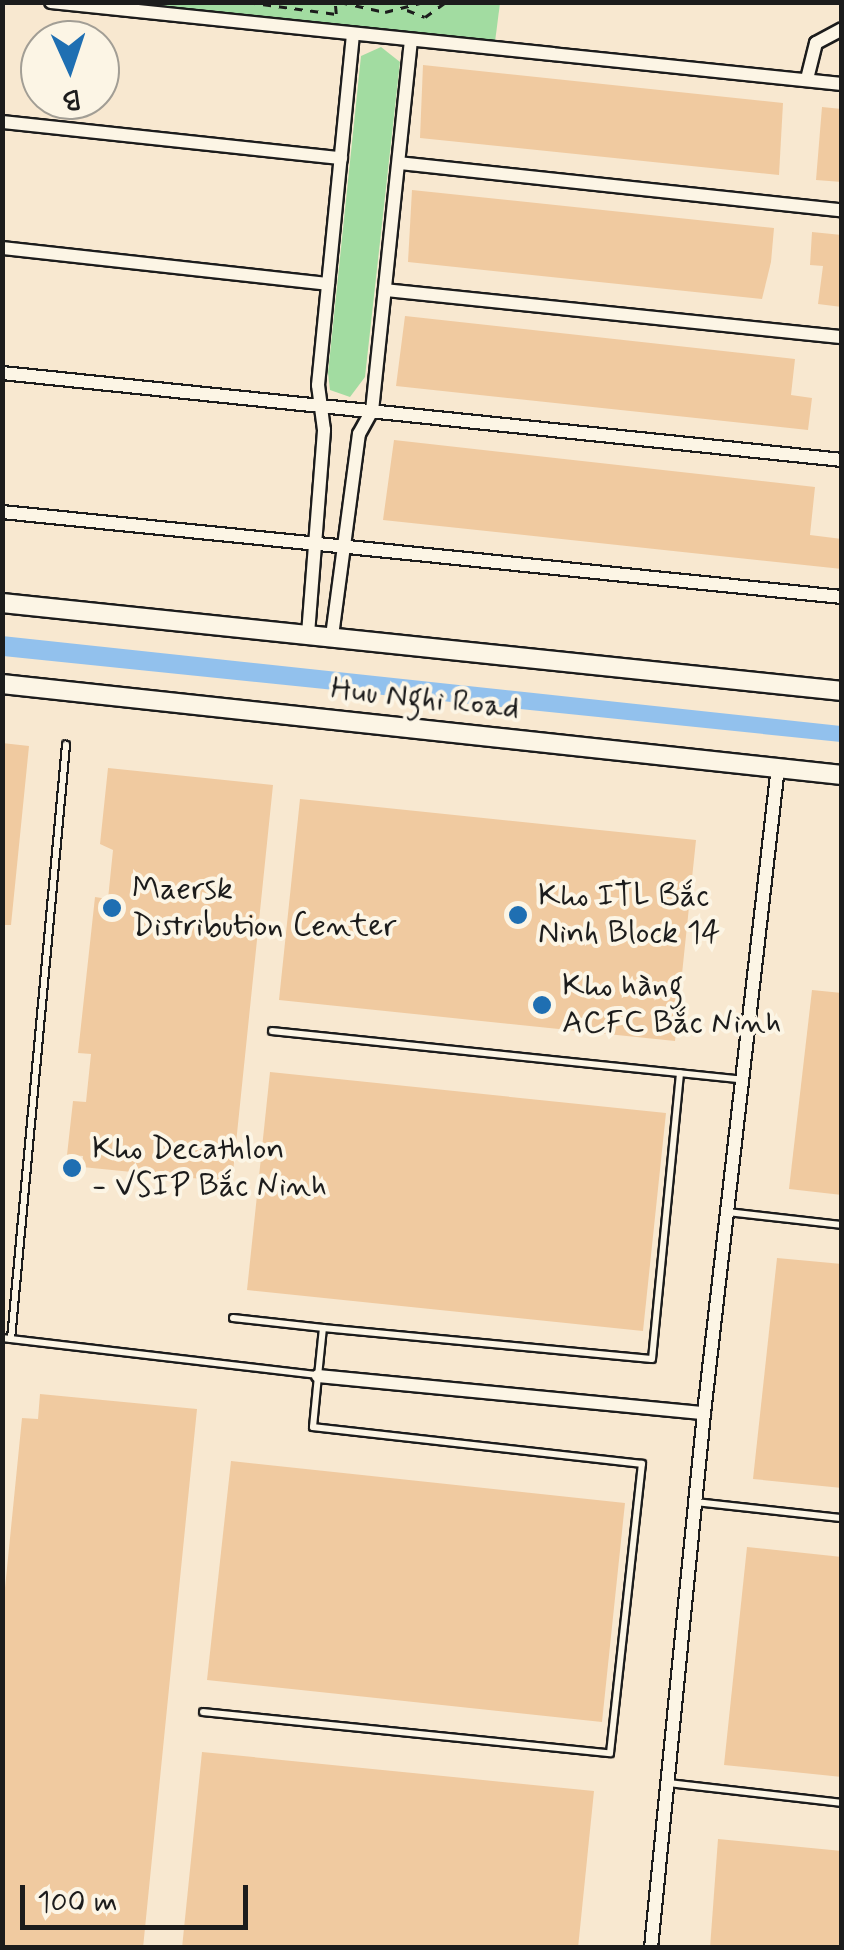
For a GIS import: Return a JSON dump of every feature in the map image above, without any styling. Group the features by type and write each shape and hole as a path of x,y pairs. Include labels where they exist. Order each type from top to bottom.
{"main road":[{"name":"Huu Nghi Road","path":"2,603 842,691"},
{"name":"Huu Nghi Road","path":"2,684 842,775"}],"street":[{"path":"51,2 842,84"},
{"path":"807,79 816,43 842,29"},
{"path":"308,634 328,284 354,35"},
{"path":"332,636 339,546 359,434 372,411 411,40"},
{"path":"2,122 341,158"},
{"path":"398,163 842,210"},
{"path":"2,248 328,284"},
{"path":"384,290 842,338"},
{"path":"2,372 842,460"},
{"path":"2,512 842,597"},
{"path":"650,1948 740,1079 778,767"},
{"path":"318,1376 704,1413"}],"lane":[{"path":"66,745 7,1339 318,1376"},
{"path":"272,1031 740,1079"},
{"path":"233,1318 652,1359 680,1073"},
{"path":"726,1212 842,1224"},
{"path":"203,1712 610,1752 642,1464 312,1428 322,1328"},
{"path":"696,1502 842,1518"},
{"path":"668,1783 842,1803"}],"path":[{"path":"247,2 336,14 337,2 407,10 425,17 446,2"},
{"path":"407,2 407,10"},
{"path":"407,10 424,2"}],"green space":[{"path":"125,3 500,3 495,42"},
{"path":"381,47 400,62 365,377 350,397 330,390 328,373 361,56"}],"water":[{"path":"2,636 841,726 841,742 3,656"}],"building":[{"path":"423,65 783,103 779,175 420,138"},
{"path":"822,107 842,109 842,182 816,180"},
{"path":"412,190 774,228 762,299 408,262"},
{"path":"812,232 842,235 842,307 818,304 823,266 810,265"},
{"path":"405,316 795,359 791,395 812,398 808,430 396,386"},
{"path":"394,440 815,487 810,535 842,539 842,569 383,520"},
{"path":"2,743 29,746 11,925 2,925"},
{"path":"108,768 273,785 232,1182 82,1167 83,1156 67,1155 73,1101 86,1102 91,1054 78,1053 95,897 108,899 113,850 100,844"},
{"path":"300,799 696,840 675,1041 279,1000"},
{"path":"812,990 842,993 842,1195 789,1189"},
{"path":"270,1072 666,1113 643,1331 247,1290"},
{"path":"777,1258 842,1264 842,1488 753,1479"},
{"path":"40,1394 197,1409 143,1948 2,1947 2,1618 22,1418 38,1419"},
{"path":"231,1461 625,1503 602,1722 207,1680"},
{"path":"747,1547 842,1557 842,1777 724,1765"},
{"path":"202,1752 594,1791 578,1948 182,1948"},
{"path":"718,1839 842,1851 842,1948 710,1948"}],"place":[{"name":"Maersk Distribution Center","path":"112,908"},
{"name":"Kho ITL Bắc Ninh Block 14","path":"518,915"},
{"name":"Kho hàng ACFC Bắc Ninh","path":"542,1005"},
{"name":"Kho Decathlon - VSIP Bắc Ninh","path":"72,1168"}]}
